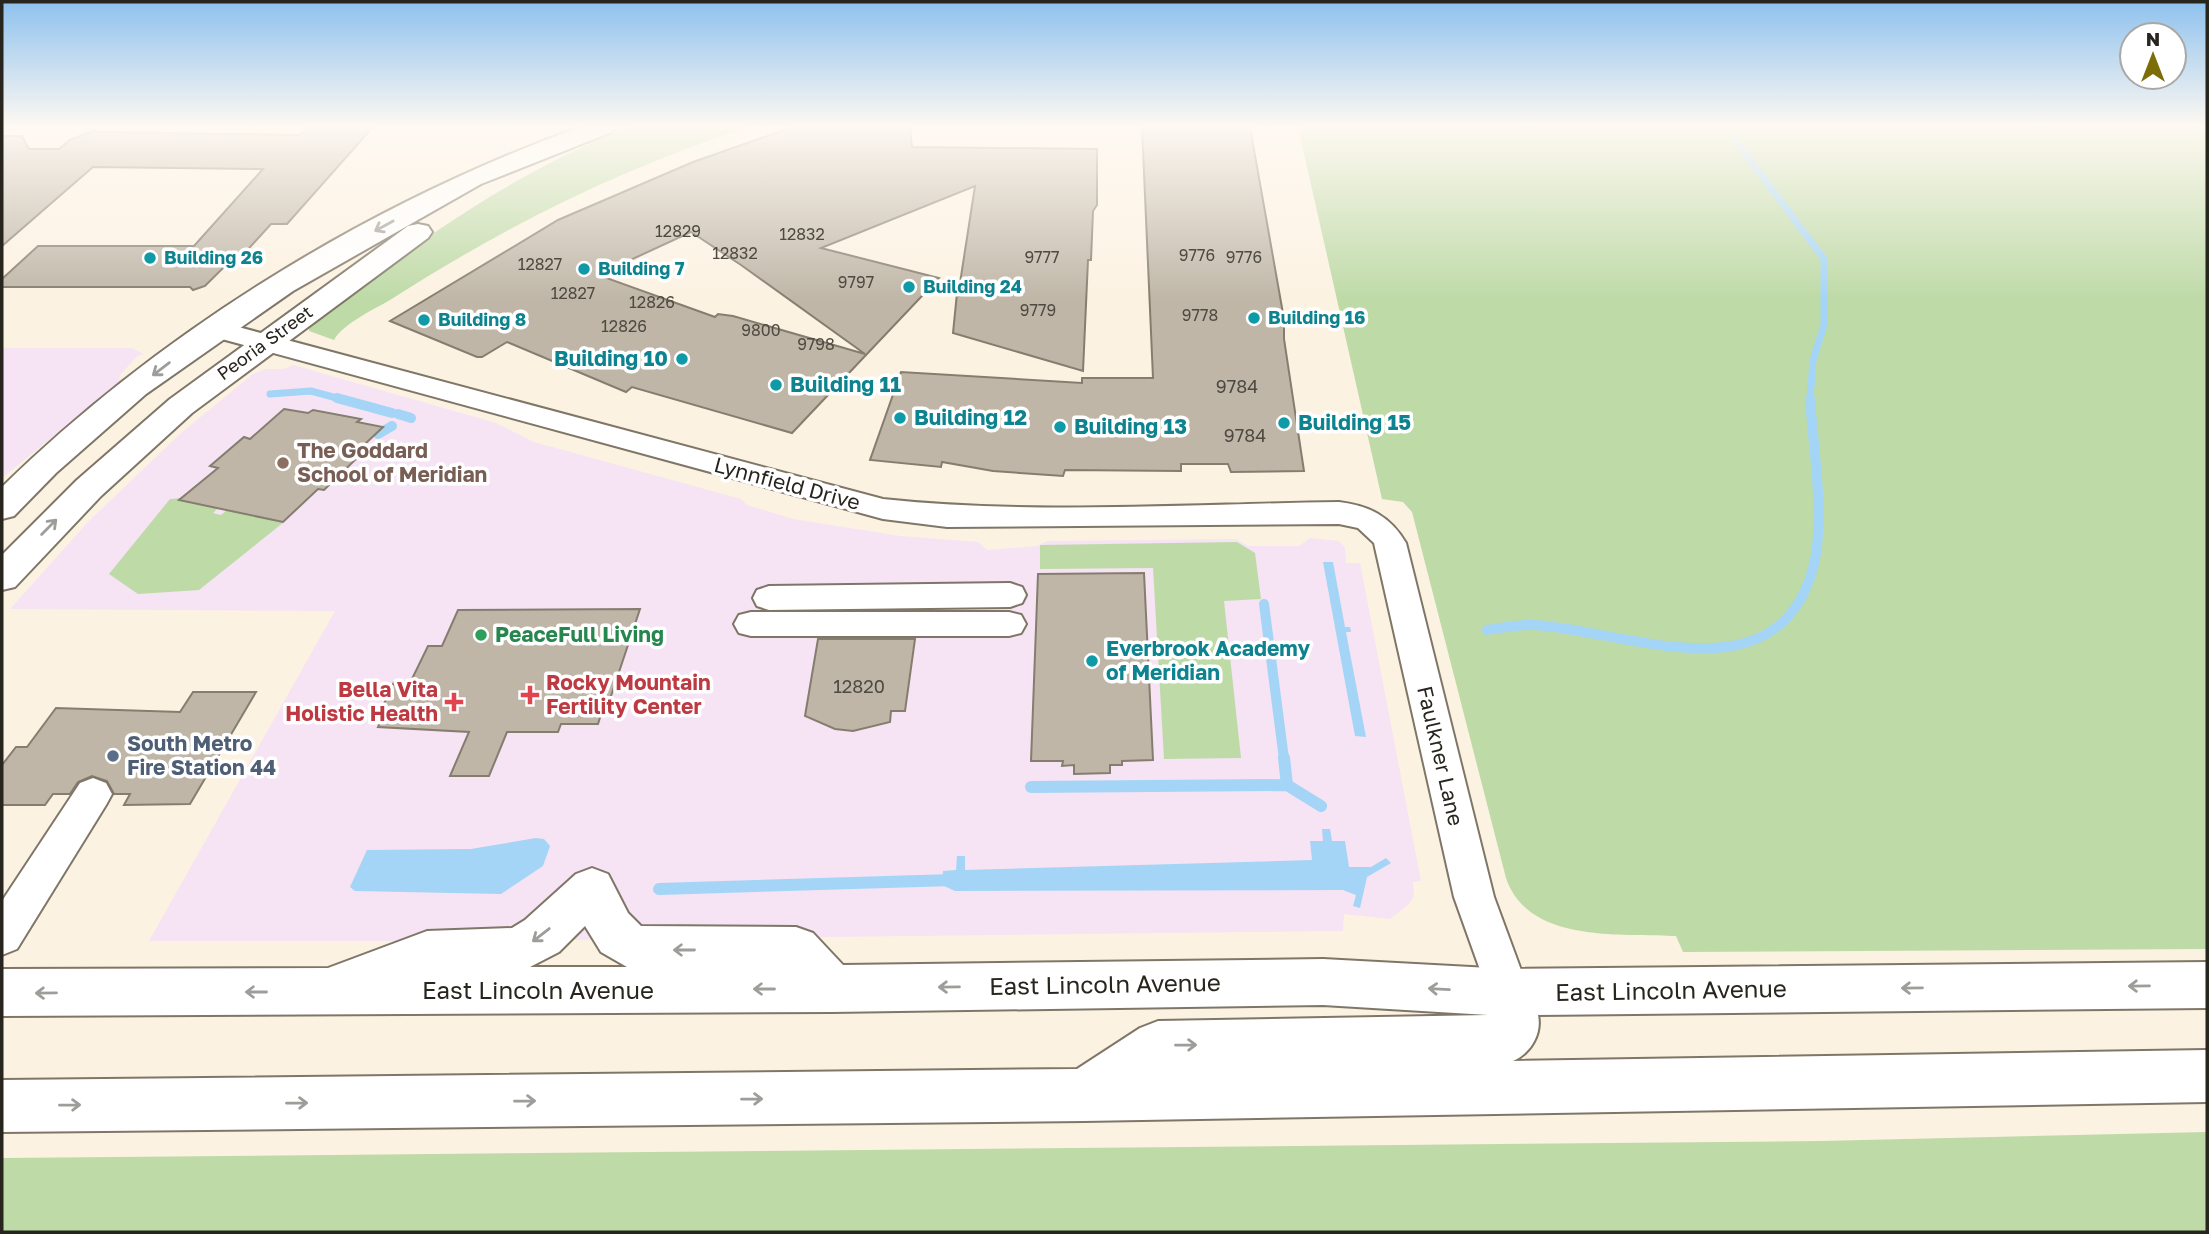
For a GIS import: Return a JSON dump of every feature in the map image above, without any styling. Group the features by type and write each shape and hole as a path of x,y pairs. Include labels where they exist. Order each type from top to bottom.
{"main road":[{"name":"Peoria Street","path":"2,508 69,441 216,328 320,263 462,185"},
{"name":"Peoria Street","path":"2,577 62,514 146,436 266,341 413,235 499,185"},
{"path":"325,992 427,953 500,952 524,947 542,936 592,889 613,934 626,946 647,950 796,949 832,989"},
{"name":"East Lincoln Avenue","path":"2,993 832,989 1323,982 1508,992 2207,985"},
{"path":"1084,1096 1158,1046 1506,1039 1515,1026 1508,992"},
{"path":"2,1106 1084,1096 2207,1076"}],"street":[{"name":"Lynnfield Drive","path":"216,328 818,494 883,509 947,516 1018,517 1339,513 1373,523"},
{"name":"Faulkner Lane","path":"1373,523 1382,529 1390,543 1474,897 1508,992"},
{"path":"765,604 1010,602 765,604"},
{"path":"2,936 93,794"}],"shaded area":[{"path":"2,348 131,348 144,354 137,356 120,375 119,379 123,380 2,478"},
{"path":"293,365 496,423 534,442 741,499 747,505 793,519 900,536 978,542 987,550 1037,546 1047,541 1236,539 1248,546 1299,546 1310,538 1339,541 1345,548 1346,563 1360,563 1421,881 1413,882 1414,896 1409,904 1390,919 1344,914 1343,931 478,941 149,941 335,611 10,609 88,522 181,433 253,374"}],"green space":[{"path":"510,185 601,185 475,248 359,317 334,340 309,331 309,324 385,267"},
{"path":"1311,185 2207,185 2207,949 1683,952 1676,936 1579,931 1555,925 1534,914 1517,899 1506,878 1412,512 1403,502 1382,499"},
{"path":"181,498 218,508 213,513 221,515 227,510 284,522 199,590 138,594 109,574 170,499"},
{"path":"1237,542 1255,553 1261,599 1224,601 1241,758 1164,759 1153,568 1040,569 1040,545"},
{"path":"2207,1132 2207,1232 2,1232 2,1158 1821,1141"}],"water":[{"path":"1323,562 1333,562 1345,627 1350,627 1351,632 1346,632 1366,737 1355,736"},
{"path":"1322,829 1330,829 1332,841 1345,841 1349,867 1371,867 1386,858 1391,863 1367,877 1360,908 1353,906 1356,895 1343,890 955,891 942,885 943,871 956,870 957,856 965,856 965,870 1312,860 1310,841 1323,841"},
{"path":"544,839 550,846 543,866 501,894 355,891 350,887 367,850 471,849"}],"building":[{"path":"2,185 73,185 2,246"},
{"path":"249,185 322,185 287,224 271,224 233,266 225,266 205,286 193,290 190,287 2,287 2,279 38,246 194,246"},
{"path":"640,185 1097,185 1091,260 1088,260 1083,371 953,333 958,283 975,186 821,248 939,278 792,433 632,387 626,392 507,342 482,357 477,357 390,321 558,220","holes":["691,232 865,354 733,316 718,314 715,317 598,275"]},
{"path":"1145,185 1260,185 1284,319 1284,339 1304,471 1231,472 1228,464 1181,464 1181,471 1065,470 1063,476 993,471 942,462 941,467 870,460 901,372 1082,383 1082,378 1153,378"},
{"name":"The Goddard School of Meridian","path":"284,409 308,413 313,410 361,419 357,422 383,427 349,459 355,460 324,490 318,489 283,522 179,500 218,468 210,466 244,437 250,439"},
{"name":"Everbrook Academy of Meridian","path":"1144,573 1153,760 1122,761 1122,765 1110,765 1110,773 1074,774 1074,765 1062,766 1063,761 1031,761 1038,574"},
{"path":"640,609 608,705 604,705 598,724 561,724 558,732 507,732 489,776 450,776 469,732 378,727 387,708 382,708 394,682 411,681 428,646 442,646 458,610"},
{"path":"818,639 915,639 905,711 891,711 890,722 853,731 835,729 805,716"},
{"name":"South Metro Fire Station 44","path":"193,692 256,692 190,804 124,805 130,794 114,794 107,781 92,776 78,782 70,794 53,794 45,805 2,805 2,765 16,747 27,747 56,708 180,712"}],"waterway":[{"path":"1768,185 1824,259 1824,325 1813,360 1810,399"},
{"path":"270,394 311,391 344,400"},
{"path":"337,398 392,413"},
{"path":"1487,630 1535,625 1695,648 1734,646 1767,633 1795,609 1813,568 1817,549 1819,506 1810,399"},
{"path":"398,414 411,418"},
{"path":"378,434 392,426"},
{"path":"1264,604 1284,759"},
{"path":"1284,758 1287,785"},
{"path":"1031,787 1287,785"},
{"path":"1287,785 1321,806"},
{"path":"659,889 953,880"}],"place":[{"name":"Building 26","path":"150,258"},
{"name":"Building 7","path":"584,269"},
{"name":"Building 24","path":"909,287"},
{"name":"Building 16","path":"1254,318"},
{"name":"Building 8","path":"424,320"},
{"name":"Building 10","path":"682,359"},
{"name":"Building 11","path":"776,385"},
{"name":"Building 12","path":"900,418"},
{"name":"Building 15","path":"1284,423"},
{"name":"Building 13","path":"1060,427"},
{"name":"The Goddard School of Meridian","path":"283,463"},
{"name":"PeaceFull Living","path":"481,635"},
{"name":"Everbrook Academy of Meridian","path":"1092,661"},
{"name":"Rocky Mountain Fertility Center","path":"530,695"},
{"name":"Bella Vita Holistic Health","path":"454,702"},
{"name":"South Metro Fire Station 44","path":"113,756"}]}
